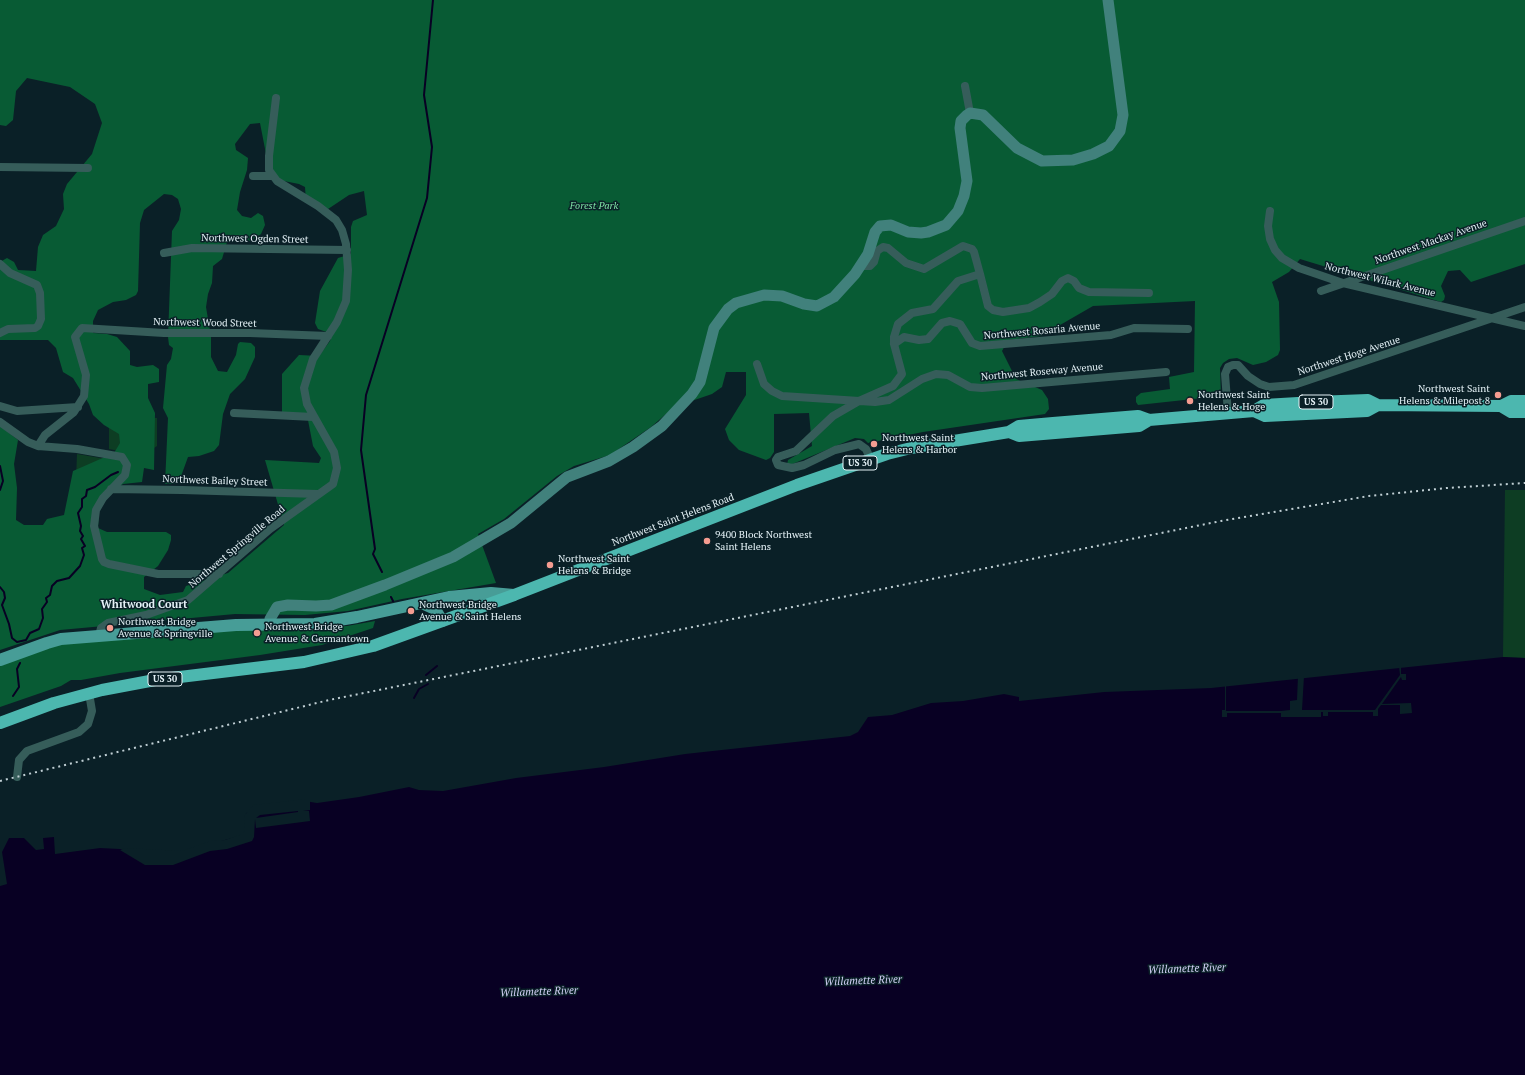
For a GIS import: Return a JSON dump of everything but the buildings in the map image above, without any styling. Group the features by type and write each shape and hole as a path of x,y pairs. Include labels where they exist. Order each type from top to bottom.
{"highway":[{"name":"Northwest Saint Helens Road","path":"0,723 89,693 155,680 304,662 373,646 514,595 797,485 911,448 1009,432 1019,426 1138,416 1149,420 1254,411 1264,405 1368,400 1378,405 1501,406 1511,401 1525,401"},
{"name":"Northwest Saint Helens Road","path":"1501,406 1511,412 1525,412"}],"main road":[{"path":"270,625 270,619 278,607 288,605 316,606 340,602 429,568 477,543 510,523 567,477 609,461 633,447 662,426 688,400 696,388 707,361 714,328 728,309 754,297 764,295 782,296 804,304 817,306 834,297 860,266 868,254 875,232 880,226 891,225 908,232 928,232 946,225 958,212 964,196 967,181 960,128 962,119 970,113 978,113 986,117 1017,148 1042,161 1073,160 1092,154 1109,146 1120,131 1123,115 1108,0"},
{"path":"0,660 47,642 99,636 236,625 333,622 449,597 491,593 514,595"},
{"path":"422,603 435,609 442,621"}],"street":[{"path":"965,86 970,113"},
{"path":"253,176 272,176 268,164 276,98"},
{"path":"0,167 88,168"},
{"name":"Northwest Springville Road","path":"99,636 101,628 108,623 146,615 188,600 270,529 333,484 338,468 334,452 313,417 307,404 304,388 313,359 337,322 346,301 348,270 346,250 342,230 336,220 318,206 285,186 272,176"},
{"name":"Northwest Wilark Avenue","path":"1270,211 1268,226 1270,239 1282,258 1300,268 1343,283 1525,326"},
{"name":"Northwest Mackay Avenue","path":"1321,291 1525,221"},
{"path":"860,266 870,266 874,262 877,251 883,247 888,248 906,263 924,269 963,246 972,249 974,252 988,306 993,310 1003,312 1022,310 1040,302 1052,294 1062,280 1068,278 1074,281 1079,288 1089,292 1149,293"},
{"name":"Northwest Ogden Street","path":"164,253 192,248 346,250"},
{"path":"0,264 10,273 37,285 40,293 41,319 38,326 35,328 8,329 0,333"},
{"path":"871,460 866,449 860,444 856,444 835,450 804,465 792,468 784,468 776,463 778,457 796,451 833,416 859,401 893,386 901,377 902,367 894,344 894,332 901,320 912,312 933,309 958,281 980,274"},
{"name":"Northwest Hoge Avenue","path":"1228,413 1225,374 1228,367 1233,364 1241,367 1248,376 1260,384 1269,387 1294,385 1525,307"},
{"name":"Northwest Rosaria Avenue","path":"894,344 904,337 919,340 928,339 942,323 950,321 960,324 972,343 980,346 1111,335 1134,328 1188,328"},
{"name":"Northwest Wood Street","path":"78,407 84,396 86,384 75,337 82,328 164,333 250,333 328,336"},
{"name":"Northwest Roseway Avenue","path":"757,364 764,384 772,391 782,396 880,402 889,400 922,379 936,374 948,376 970,387 982,388 1166,372"},
{"path":"0,406 17,411 78,407"},
{"path":"38,446 45,435 67,419 78,407"},
{"path":"234,412 313,417"},
{"path":"0,422 28,442 38,446 77,449 122,457 127,465 125,475 103,498 96,510 94,526 104,562 158,574 218,574"},
{"name":"Northwest Bailey Street","path":"111,490 182,490 318,494"},
{"path":"17,777 19,760 27,751 79,732 88,724 92,711 89,693"}],"green space":[{"name":"Forest Park","path":"0,0 1525,0 1525,264 1471,282 1460,270 1448,271 1441,286 1445,296 1444,300 1441,302 1300,259 1289,272 1272,282 1279,302 1280,350 1278,355 1266,362 1253,365 1237,358 1229,359 1223,363 1220,368 1221,396 1138,405 1136,402 1136,397 1141,393 1170,389 1169,377 1194,372 1195,301 1093,306 1041,336 1008,340 1002,351 1016,379 1042,390 1048,399 1049,409 1045,414 923,432 868,443 864,439 855,438 790,465 787,465 788,460 812,446 809,413 774,414 774,452 770,458 766,460 739,450 729,440 725,429 746,395 746,372 726,372 722,387 712,394 674,407 651,427 610,455 574,466 557,476 504,519 478,534 496,583 402,599 348,611 305,615 235,614 60,630 0,650 0,426 18,440 14,464 17,488 16,520 24,525 43,525 47,519 64,515 73,471 114,453 120,443 119,434 104,425 93,415 89,404 73,378 63,372 56,348 48,340 0,340 0,262 7,258 14,262 18,270 36,271 38,247 43,235 56,226 64,209 63,194 67,184 92,154 102,123 95,104 70,87 27,78 16,91 13,120 6,126 0,125","holes":["260,123 267,159 279,180 299,184 305,187 306,201 328,209 349,195 364,191 367,215 353,221 351,227 351,254 338,258 320,291 315,323 318,329 332,334 330,341 319,356 299,355 282,374 282,412 307,415 313,446 321,458 319,463 265,460 284,525 228,573 186,586 183,592 160,595 144,589 144,577 158,566 168,550 171,535 166,532 107,532 98,528 99,511 104,501 123,484 142,482 144,468 154,470 155,413 148,398 148,384 159,382 159,369 153,365 137,367 130,365 130,351 117,337 107,334 93,333 93,321 98,310 113,302 126,300 136,295 138,291 140,223 144,210 164,194 172,195 178,199 181,209 179,220 172,231 168,337 169,345 173,348 171,359 167,365 163,408 168,418 165,484 176,484 180,479 188,457 199,456 214,451 219,445 223,414 230,394 245,379 255,357 255,347 251,343 240,342 238,344 236,355 227,372 218,371 211,357 211,337 206,307 208,294 212,283 213,266 222,259 227,242 250,241 261,234 265,225 263,216 258,213 251,218 242,216 237,210 240,192 247,170 248,158 236,150 235,144 250,124"]},
{"path":"109,417 157,418 157,446 151,450 125,452 109,449"},
{"path":"77,454 118,461 76,481"},
{"path":"1505,490 1525,490 1525,658 1503,657"},
{"path":"375,621 373,628 322,645 260,655 120,673 81,680 71,680 61,686 0,707 0,666 46,648 67,643 236,628 315,628 347,626"}],"water":[{"name":"Willamette River","path":"1503,657 1525,658 1525,1075 0,1075 0,886 7,884 2,852 9,838 24,838 36,850 44,849 43,838 54,837 55,854 100,848 181,852 243,835 245,832 246,813 305,801 317,803 359,797 409,787 419,790 443,791 516,778 604,767 685,754 850,736 858,732 868,717 892,715 931,703 963,701 1004,694 1019,697 1019,701 1104,692 1211,688"}],"pier":[{"path":"1399,666 1401,666 1401,674 1406,674 1406,680 1402,680 1401,677 1382,704 1411,703 1412,713 1400,714 1400,705 1381,705 1378,709 1378,716 1373,716 1373,712 1328,712 1328,716 1323,716 1323,712 1321,712 1321,717 1281,717 1281,713 1227,713 1227,717 1222,717 1222,710 1225,710 1225,685 1226,711 1290,710 1290,701 1297,700 1298,676 1304,676 1302,710 1375,710 1400,675"},
{"path":"310,799 310,810 303,811 309,811 310,821 256,828 255,819 254,837 252,841 227,849 210,851 173,865 145,865 120,850 125,848 182,851 210,841 225,840 242,834 245,830 244,816 253,805","holes":["298,812 256,818 260,815"]}],"waterway":[{"path":"382,572 373,554 375,549 361,450 366,395 427,198 432,147 424,95 433,0"},
{"path":"0,466 3,481 0,490"},
{"path":"0,587 4,592 5,598 2,605 12,638 17,642 26,640 30,633 39,629 43,618 42,609 47,602 46,598 50,595 52,586 57,581 69,578 80,566 84,555 82,548 85,546 81,539 83,536 80,531 81,526 78,513 82,507 82,499 86,496 87,490 95,487 111,475 118,472"},
{"path":"391,597 393,601"},
{"path":"13,696 19,687 17,669 20,663"},
{"path":"426,675 437,666"},
{"path":"414,698 419,689 428,684"}],"railway":[{"path":"0,781 329,700 1221,521 1369,496 1447,488 1525,483"}],"place":[{"name":"Northwest Saint Helens & Milepost 8","path":"1498,395"},
{"name":"Northwest Saint Helens & Hoge","path":"1190,401"},
{"name":"Northwest Saint Helens & Harbor","path":"874,444"},
{"name":"9400 Block Northwest Saint Helens","path":"707,541"},
{"name":"Northwest Saint Helens & Bridge","path":"550,565"},
{"name":"Northwest Bridge Avenue & Saint Helens","path":"411,611"},
{"name":"Northwest Bridge Avenue & Springville","path":"110,628"},
{"name":"Northwest Bridge Avenue & Germantown","path":"257,633"}],"district":[{"name":"Whitwood Court","path":"144,605"}]}
